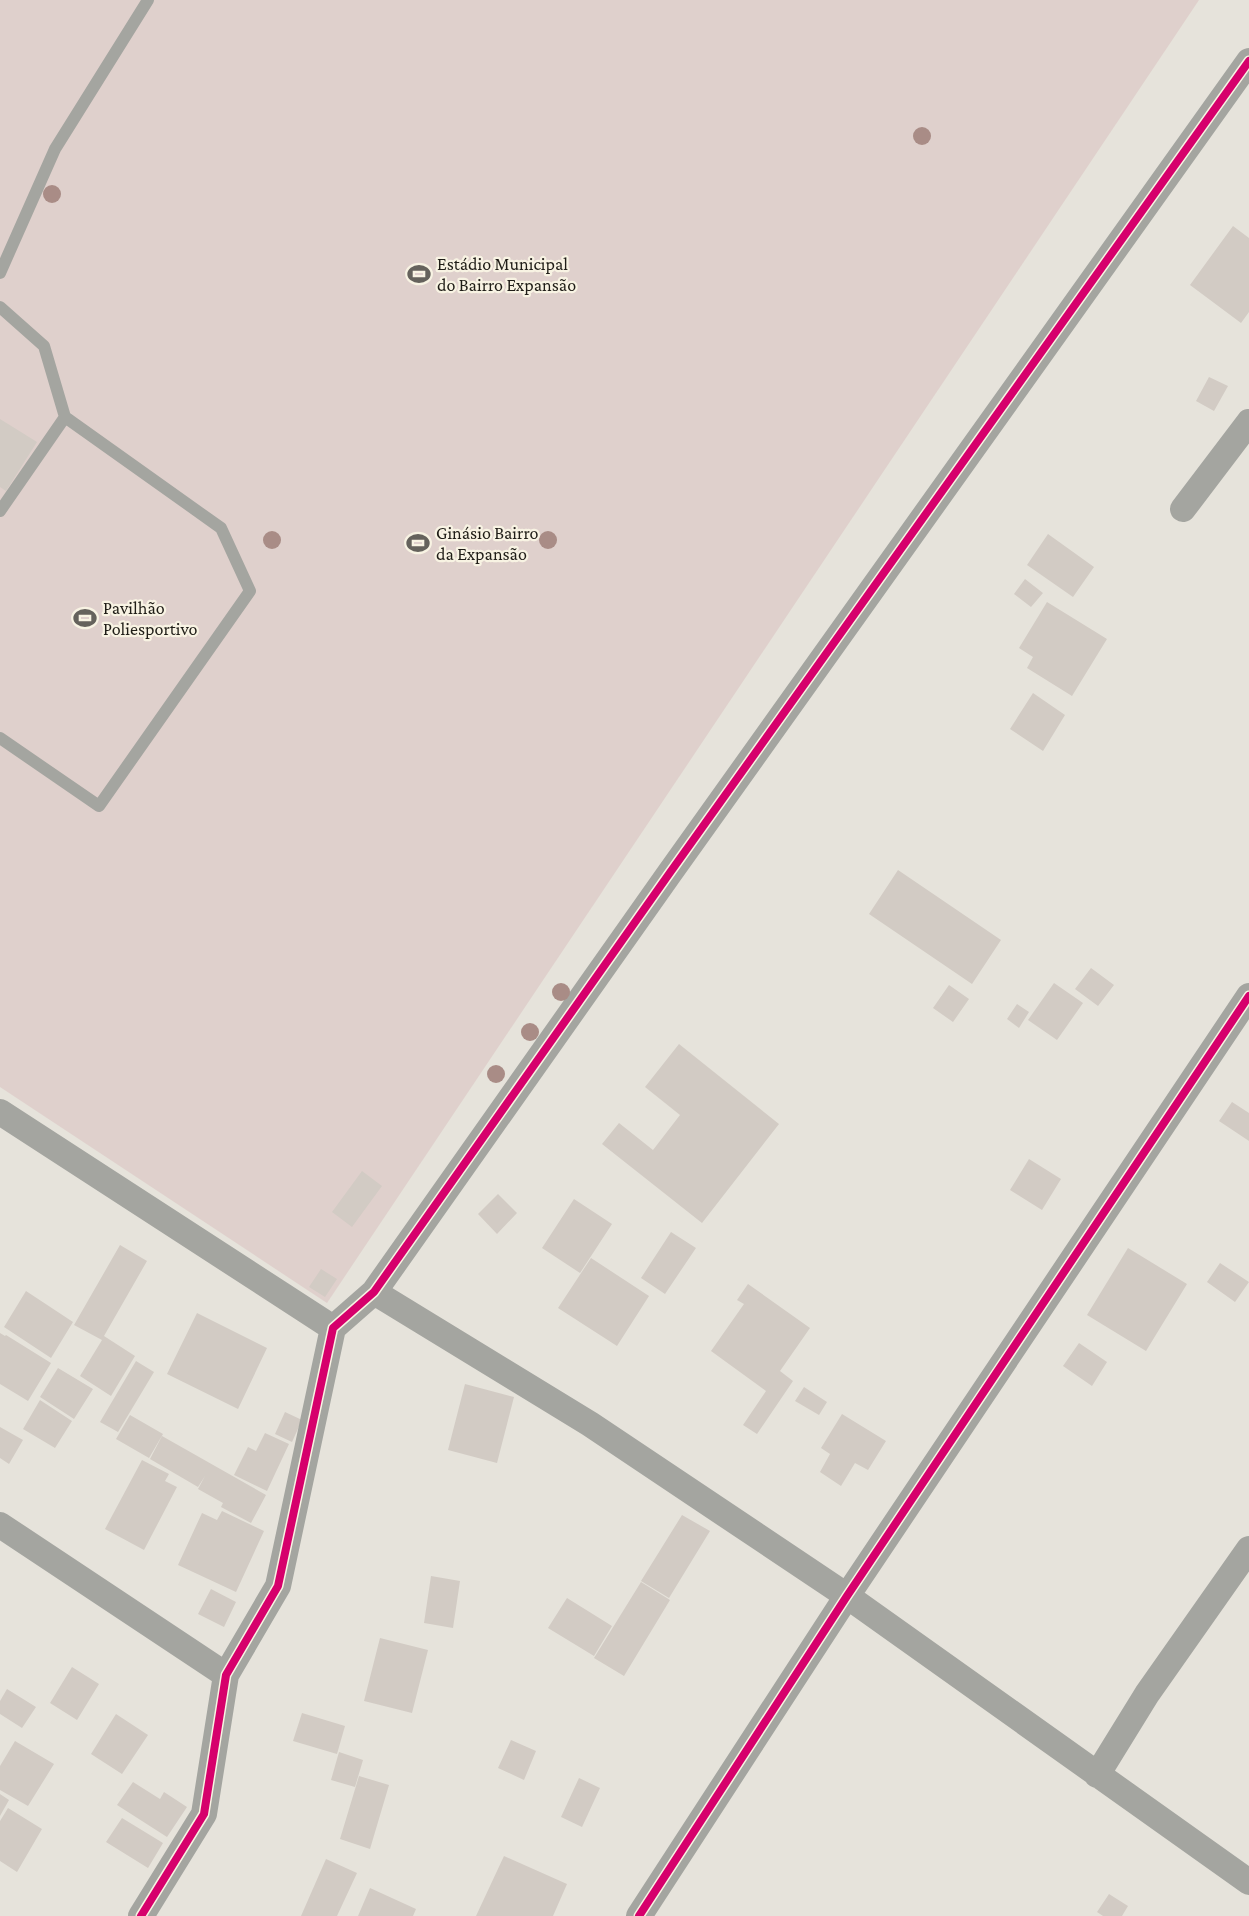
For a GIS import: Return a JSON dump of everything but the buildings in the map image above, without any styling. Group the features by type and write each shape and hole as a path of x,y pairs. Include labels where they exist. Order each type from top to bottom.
{"street":[{"path":"141,1916 204,1814 226,1675 278,1586 333,1328 374,1292 1249,61"},
{"path":"1183,508 1249,422"},
{"path":"639,1916 848,1596 1249,996"},
{"path":"0,1112 333,1328"},
{"path":"374,1292 590,1424 848,1596 1249,1882"},
{"path":"0,1525 226,1675"},
{"path":"1097,1775 1147,1694 1249,1550"}],"lane":[{"path":"0,273 55,149 148,0"},
{"path":"0,306 44,346 65,417 221,528 250,591 99,806 0,738"},
{"path":"0,511 65,417"}],"shaded area":[{"name":"Ginásio Bairro da Expansão","path":"0,0 1199,0 327,1303 0,1087"}],"cycle path":[{"path":"141,1916 204,1814 226,1675 278,1586 333,1328 374,1292 1249,61"},
{"path":"639,1916 847,1596 1249,996"}],"place":[{"name":"Estádio Municipal do Bairro Expansão","path":"419,274"},
{"name":"Ginásio Bairro da Expansão","path":"418,543"},
{"name":"Pavilhão Poliesportivo","path":"85,618"}]}
